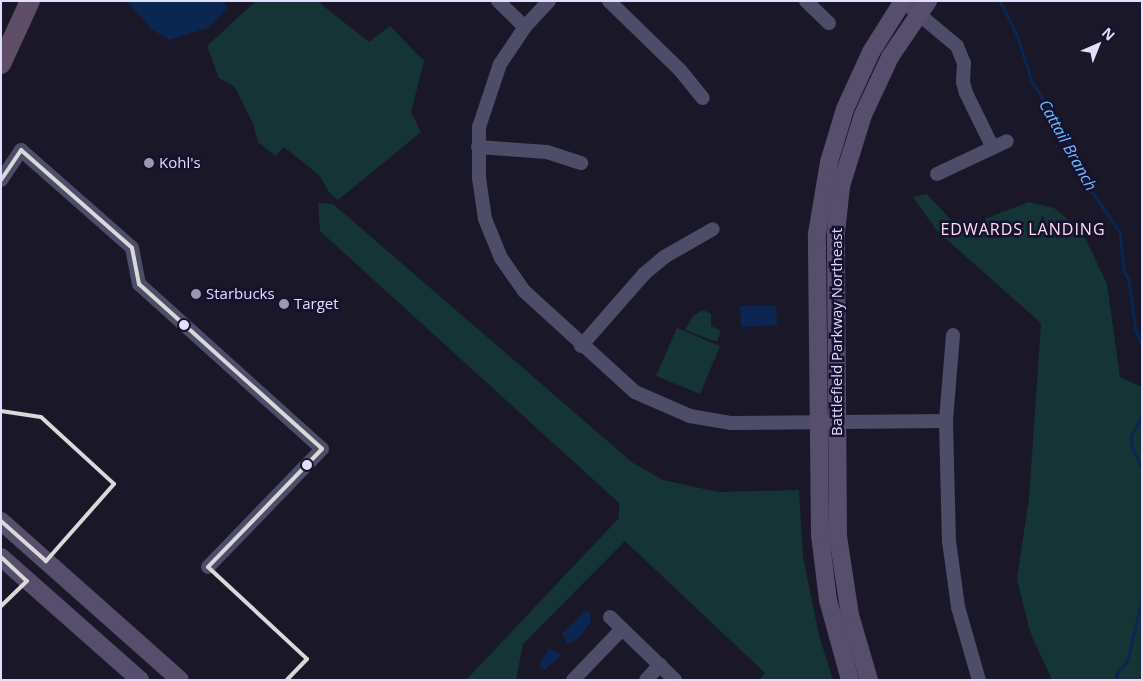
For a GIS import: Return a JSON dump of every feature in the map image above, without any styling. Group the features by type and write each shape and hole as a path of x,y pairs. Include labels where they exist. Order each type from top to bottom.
{"highway":[{"path":"1,64 30,1"}],"main road":[{"name":"Battlefield Parkway Northeast","path":"850,680 836,635 824,569 818,423 817,234 825,178 840,124 857,80 903,1"},
{"name":"Battlefield Parkway Northeast","path":"869,680 850,615 841,564 834,265 842,186 870,98 890,57 923,7"},
{"path":"1,521 180,680"},
{"path":"1,557 140,680"}],"street":[{"path":"498,1 525,27"},
{"path":"549,1 525,27 491,85 479,127 478,147 481,198 492,239 501,258 524,291 581,346 635,392 690,416 731,423 946,421"},
{"path":"608,1 680,70 703,98"},
{"path":"806,1 829,23"},
{"path":"903,1 923,7 951,39 961,54 966,93 993,148"},
{"path":"937,174 1007,142"},
{"path":"478,147 547,152 581,163"},
{"path":"1,180 21,150 132,248 138,284 322,450 208,567"},
{"path":"581,346 644,274 664,257 713,229"},
{"path":"953,336 946,421 947,508 952,573 967,642 979,680"},
{"path":"610,617 676,680"},
{"path":"573,680 622,629"},
{"path":"646,680 660,665"}],"green space":[{"path":"256,1 317,1 369,42 390,26 424,61 411,112 421,132 338,200 329,192 320,176 284,147 275,156 258,142 253,124 235,87 219,78 207,46"},
{"path":"927,194 951,220 979,221 1029,202 1054,208 1082,231 1107,284 1120,377 1142,387 1142,680 1052,680 1030,632 1017,579 1029,498 1041,323 937,231 913,197"},
{"path":"318,203 333,204 633,463 663,480 718,492 799,490 803,557 819,635 833,680 759,680 765,673 625,541 523,644 516,680 466,680 619,518 619,503 320,231"},
{"path":"703,310 711,314 711,326 721,331 717,342 685,330 693,316"},
{"path":"677,328 720,346 700,394 656,376"}],"water":[{"path":"127,1 224,1 227,8 208,28 169,40 151,29"},
{"path":"740,306 776,306 777,325 741,327"},
{"path":"585,611 590,612 591,622 578,639 567,644 562,634"},
{"path":"549,648 560,653 560,657 543,671 539,666"}],"waterway":[{"name":"Cattail Branch","path":"1000,1 1016,32 1032,81 1066,135 1083,178 1120,232 1124,270 1129,280 1136,330 1142,346"},
{"name":"Cattail Branch","path":"1142,417 1132,435 1132,446 1142,468"},
{"name":"Cattail Branch","path":"1142,544 1142,551"},
{"name":"Cattail Branch","path":"1117,680 1116,675 1127,661 1142,599"}],"transit line":[{"path":"1,180 21,150 132,248 139,284 322,449 208,567 307,659 287,680"},
{"path":"1,411 41,417 114,484 46,561 1,521"},
{"path":"1,557 27,581 1,606"}],"place":[{"name":"Kohl's","path":"149,163"},
{"name":"Starbucks","path":"196,294"},
{"name":"Target","path":"284,304"}],"district":[{"name":"EDWARDS LANDING","path":"1023,229"}]}
